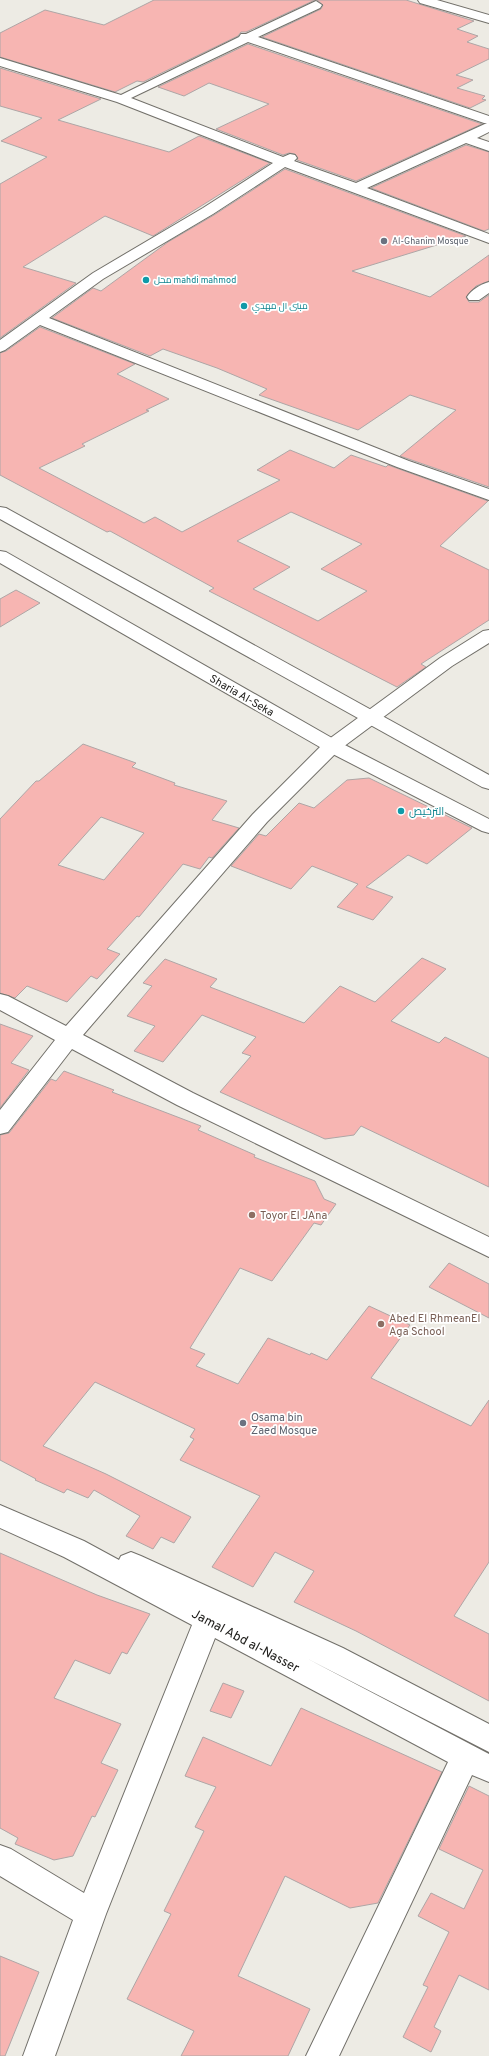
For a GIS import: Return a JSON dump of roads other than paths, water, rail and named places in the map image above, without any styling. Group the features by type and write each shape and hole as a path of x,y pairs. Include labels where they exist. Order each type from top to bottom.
{"street":[{"path":"424,0 489,19"},
{"path":"127,95 245,37 316,5"},
{"path":"475,15 489,10"},
{"path":"245,37 489,120"},
{"path":"0,56 127,95 322,175 489,239"},
{"path":"0,62 122,99 260,152 362,185 489,233"},
{"path":"362,185 489,127"},
{"path":"466,138 489,147"},
{"path":"0,347 98,276 208,211 286,160"},
{"path":"474,297 489,286"},
{"path":"37,319 403,464 489,495"},
{"path":"0,512 368,718 489,783"},
{"name":"Sharia Al-Seka","path":"0,556 332,746 489,827"},
{"path":"0,1126 69,1037 260,818 332,746 446,662 489,635"},
{"path":"0,1001 186,1099 489,1248"},
{"name":"Jamal Abd al-Nasser","path":"0,1500 174,1584 333,1657 481,1755"},
{"name":"Jamal Abd al-Nasser","path":"0,1516 74,1549 208,1620 481,1755"},
{"path":"39,2056 91,1914 208,1620"},
{"path":"322,2056 481,1755"},
{"path":"0,1859 91,1914"}],"place":[{"name":"Al-Ghanim Mosque","path":"384,241"},
{"name":"محل mahdi mahmod","path":"146,280"},
{"name":"مبنى ال مهدي","path":"244,306"},
{"name":"الترخيص","path":"401,811"},
{"name":"Toyor El JAna","path":"252,1215"},
{"name":"Abed El RhmeanEl Aga School","path":"381,1324"},
{"name":"Osama bin Zaed Mosque","path":"243,1423"}]}
